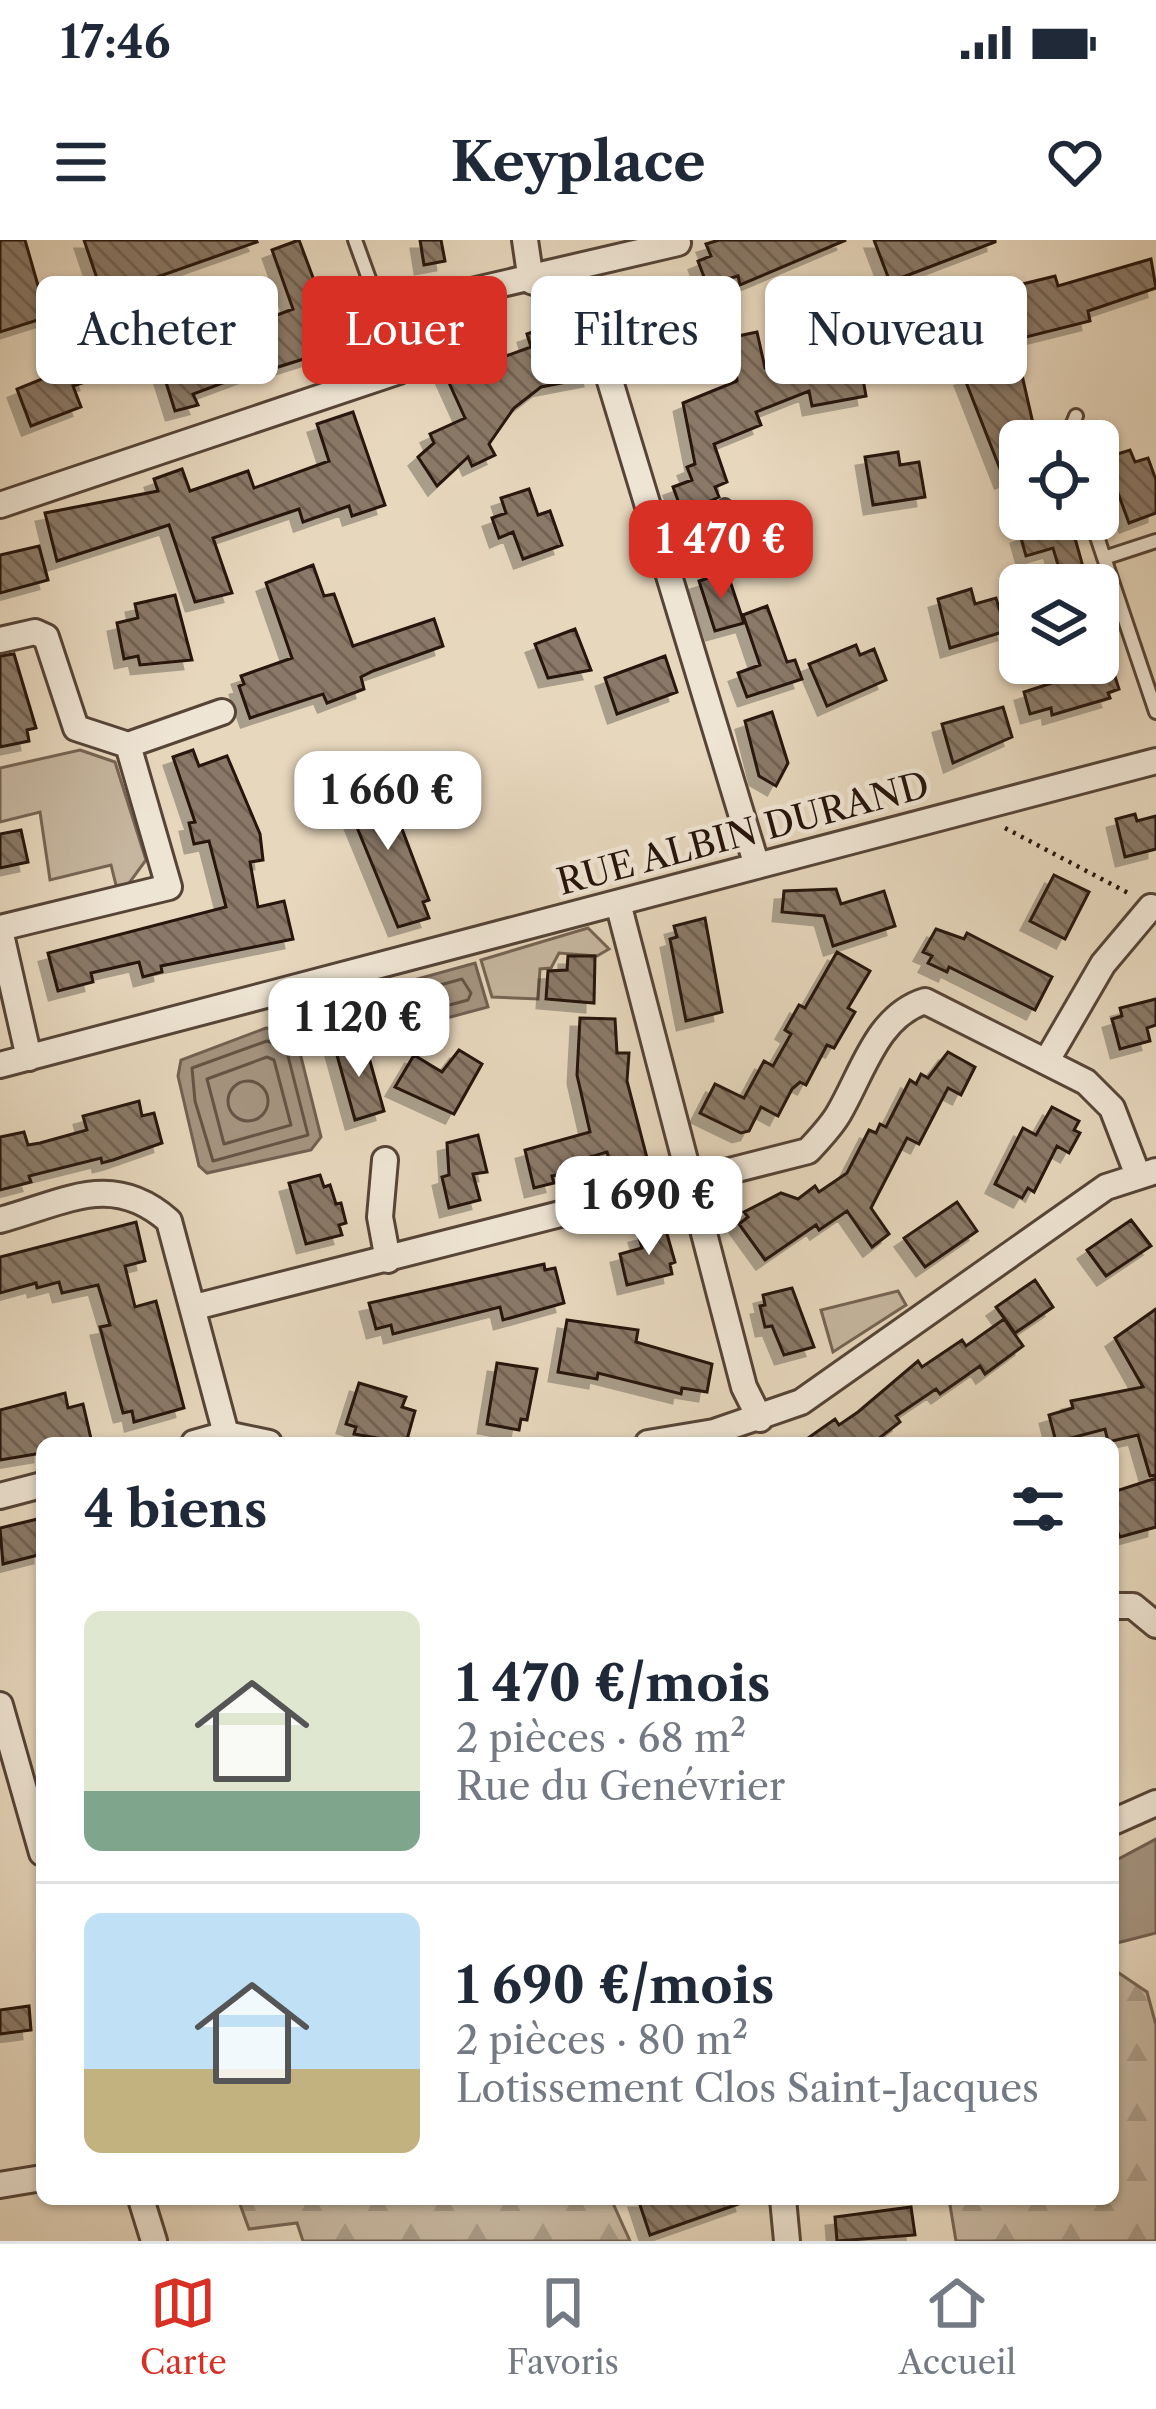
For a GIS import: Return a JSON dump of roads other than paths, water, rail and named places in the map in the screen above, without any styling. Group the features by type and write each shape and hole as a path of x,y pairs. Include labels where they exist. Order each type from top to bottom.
{"street":[{"path":"525,240 531,276"},
{"path":"551,276 678,243"},
{"path":"0,505 360,384"},
{"path":"611,384 757,866"},
{"path":"0,640 35,632 46,637 76,728 128,745 222,712"},
{"path":"29,1058 0,929 169,887 128,745"},
{"name":"RUE ALBIN DURAND","path":"0,1065 1156,760"},
{"path":"618,904 744,1387 760,1419"},
{"path":"1046,1062 1112,951 1153,907"},
{"path":"195,1307 808,1151 836,1120 886,1025 904,1007 926,1001 1085,1082 1112,1108 1146,1172 1106,1186 801,1402 760,1419 676,1437"},
{"path":"385,1160 380,1217 388,1261"},
{"path":"0,1220 110,1191 142,1198 169,1221 226,1434"},
{"path":"215,1437 240,1437"},
{"path":"0,1496 36,1487"},
{"path":"1119,1606 1133,1606 1156,1625"},
{"path":"0,1705 36,1831"},
{"path":"1119,1819 1156,1803"},
{"path":"0,2185 36,2179"},
{"path":"142,2205 154,2241"},
{"path":"784,2205 787,2241"}],"lane":[{"path":"355,240 368,276"},
{"path":"1074,420 1076,416"},
{"path":"665,563 712,538 724,506"},
{"path":"1098,540 1156,712"},
{"path":"1104,558 1156,541"}],"water":[{"path":"475,963 488,1007 364,1040 352,997"},
{"path":"266,1028 287,1030 297,1041 321,1137 311,1150 207,1173 199,1166 178,1076 181,1060"},
{"path":"1156,1839 1156,1933 1119,1942 1119,1859"}]}
